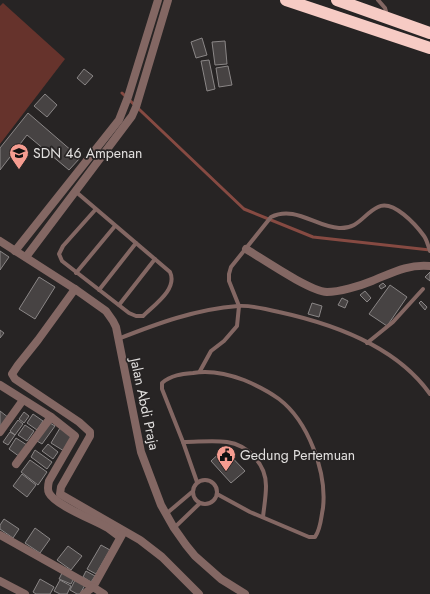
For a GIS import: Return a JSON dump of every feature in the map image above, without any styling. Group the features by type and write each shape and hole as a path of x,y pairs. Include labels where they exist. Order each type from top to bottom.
{"highway":[{"path":"286,0 430,48"},
{"path":"339,0 430,33"}],"street":[{"path":"16,251 118,120 128,97 158,0"},
{"path":"26,257 132,116 168,0"},
{"name":"Jalan Abdi Praja","path":"0,241 75,289 106,311 113,321 141,452 161,505 174,528 199,560 222,579 246,594"},
{"path":"247,247 306,285 326,292 357,287 403,268 430,266"},
{"path":"75,289 12,374 15,379 74,419 90,432 90,436 61,487 60,494 122,534"},
{"path":"0,385 51,417 74,434 75,437 49,481 48,492 53,498 61,504 151,548 199,594"},
{"path":"0,432 23,400"},
{"path":"16,464 51,417"},
{"path":"84,594 93,587 122,534"},
{"path":"0,535 104,594"},
{"path":"0,580 25,594"}],"lane":[{"path":"378,0 385,8 389,18"},
{"path":"75,191 170,272 172,278 171,284 165,294 143,316 136,316 129,313 62,261 59,254 63,246 96,209"},
{"path":"200,371 211,351 234,330 236,326 239,306 229,285 229,274 231,267 271,217 278,214 287,213 303,216 321,224 339,228 352,227 378,206 386,205 394,207 413,224 425,238 430,251"},
{"path":"76,273 115,226"},
{"path":"99,290 136,243"},
{"path":"119,305 154,259"},
{"path":"367,343 393,322 423,289"},
{"path":"118,339 154,325 190,314 239,306 271,310 302,317 329,326 367,343 392,357 412,372 430,394"},
{"path":"197,482 184,442 162,389 162,383 172,376 200,371 219,372 259,387 279,399 295,415 304,428 318,460 324,496 319,530 315,537 309,537 263,517 217,494"},
{"path":"184,442 228,442 244,448 254,455 261,466 266,484 263,517"},
{"path":"174,528 199,504 207,504 214,501 217,494 216,487 211,481 204,479 197,482 193,486 192,492 194,499 199,504"},
{"path":"166,514 192,492"}],"shaded area":[{"path":"3,3 65,59 0,144 0,6"}],"building":[{"path":"202,38 207,55 196,58 191,42"},
{"path":"225,41 227,64 215,65 212,42"},
{"path":"209,60 215,89 207,91 201,61"},
{"path":"228,66 232,85 219,87 216,68"},
{"path":"84,69 93,76 85,85 77,78"},
{"path":"45,94 57,105 47,117 34,106"},
{"path":"28,113 80,158 69,170 27,135 0,170 0,148"},
{"path":"0,251 9,257 0,270"},
{"path":"430,272 430,281 425,277"},
{"path":"39,277 55,287 35,319 19,309"},
{"path":"383,283 386,286 381,289 379,286"},
{"path":"390,285 407,297 387,326 369,314"},
{"path":"365,291 371,298 367,302 360,295"},
{"path":"342,298 348,301 345,308 338,305"},
{"path":"421,301 427,307 425,310 419,303"},
{"path":"312,303 322,306 319,317 308,314"},
{"path":"0,330 4,333 0,338"},
{"path":"0,411 9,418 0,430"},
{"path":"24,412 29,416 24,423 19,419"},
{"path":"33,414 43,421 37,430 27,423"},
{"path":"18,420 23,424 15,435 10,431"},
{"path":"50,423 55,426 42,444 37,441"},
{"path":"25,425 34,431 27,441 18,435"},
{"path":"60,428 73,436 64,451 51,443"},
{"path":"10,432 15,435 8,445 3,442"},
{"path":"16,438 27,445 20,457 9,449"},
{"path":"48,444 58,452 53,459 42,451"},
{"path":"224,449 245,471 231,483 211,461"},
{"path":"35,450 52,462 47,469 31,457"},
{"path":"30,460 47,472 38,485 21,472"},
{"path":"22,474 36,485 27,497 13,486"},
{"path":"4,519 19,529 13,538 0,529 0,525"},
{"path":"35,528 50,539 40,553 25,543"},
{"path":"101,545 110,550 96,574 87,569"},
{"path":"68,546 82,556 71,570 57,560"},
{"path":"86,571 95,576 91,582 83,577"},
{"path":"62,573 74,578 71,584 59,579"},
{"path":"40,579 54,587 50,594 36,594 33,592"},
{"path":"60,580 71,586 67,594 60,594 54,591"},
{"path":"75,580 85,585 80,594 70,590"}],"waterway":[{"path":"122,93 244,209 313,237 430,250"}],"place":[{"name":"SDN 46 Ampenan","path":"19,170"},
{"name":"Gedung Pertemuan","path":"226,472"}]}
